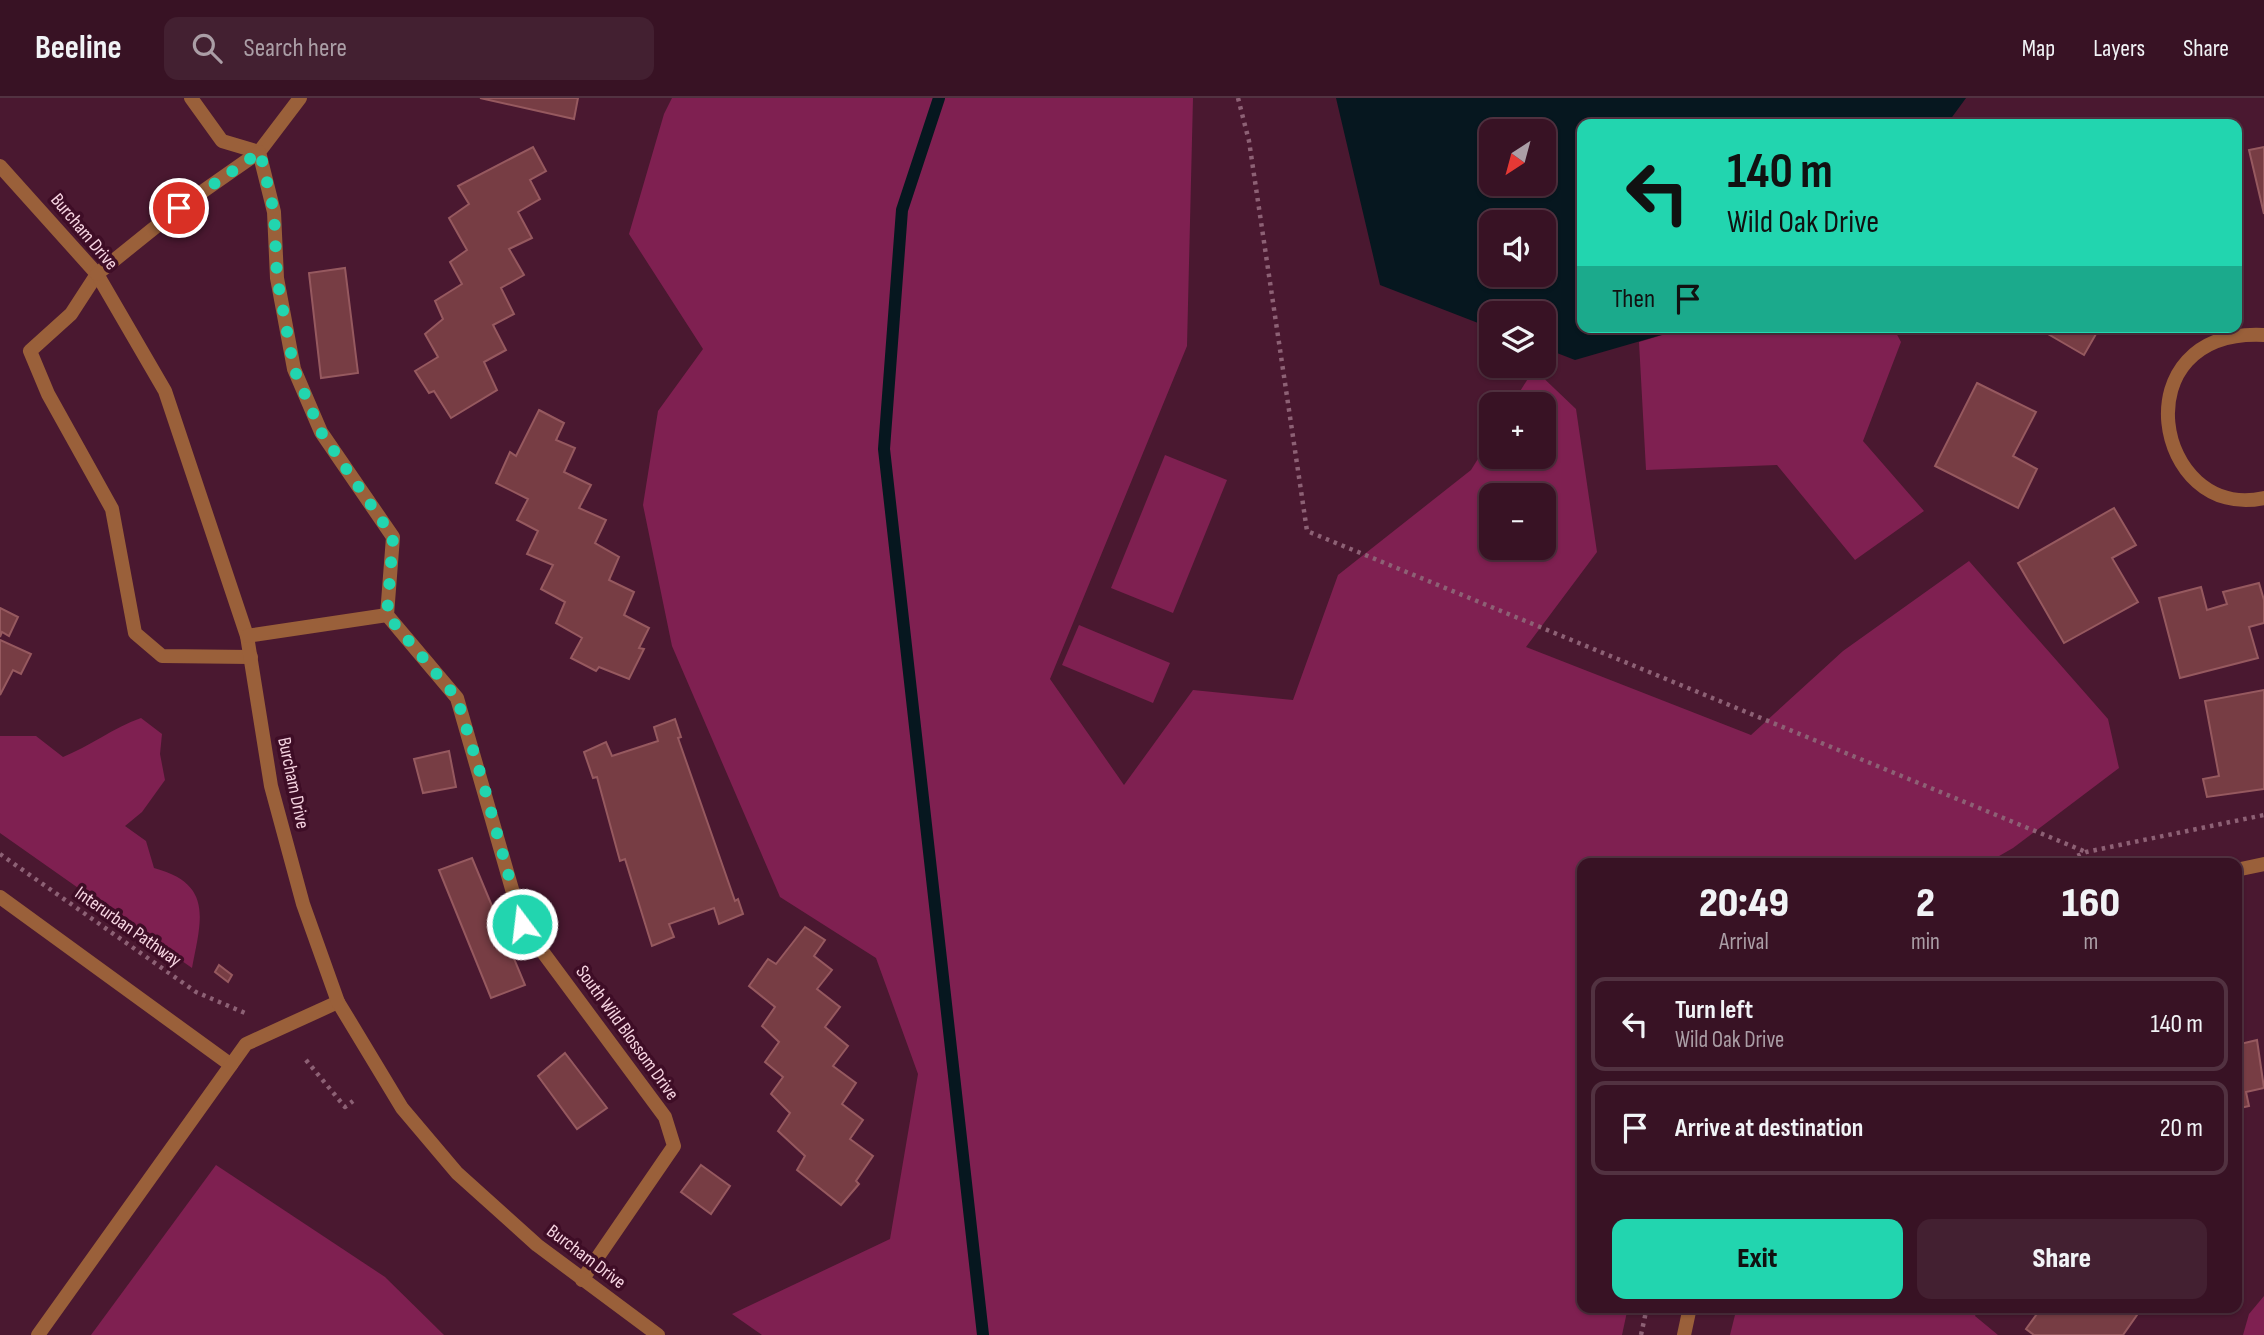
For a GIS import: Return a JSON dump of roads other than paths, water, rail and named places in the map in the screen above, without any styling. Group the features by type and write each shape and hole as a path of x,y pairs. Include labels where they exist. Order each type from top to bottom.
{"street":[{"path":"191,98 222,141 260,152"},
{"path":"251,657 162,656 135,633 112,509 48,394 30,351 71,314 97,274 179,208 260,152 300,98"},
{"path":"247,636 387,615 393,537 321,432 294,369 277,278 274,212 260,152"},
{"name":"Burcham Drive","path":"0,166 97,274 165,391 247,636 271,786 303,904 338,1002 390,1089 448,1163 502,1215 582,1280 657,1335"},
{"path":"2264,335 2243,334 2222,338 2202,348 2186,362 2174,381 2168,401 2167,424 2181,464 2196,480 2214,492 2235,499 2264,498"},
{"name":"South Wild Blossom Drive","path":"387,615 457,698 522,924 665,1117 674,1146 582,1280"},
{"path":"2242,869 2264,864"},
{"path":"0,897 232,1065"},
{"path":"38,1335 246,1044 338,1002"},
{"path":"1684,1335 1689,1313"}],"water":[{"path":"1336,98 1966,98 1951,119 1577,119 1577,333 1668,333 1575,360 1556,353 1556,301 1479,301 1479,323 1380,285"}],"waterway":[{"path":"939,98 902,210 884,449 983,1335"}]}
